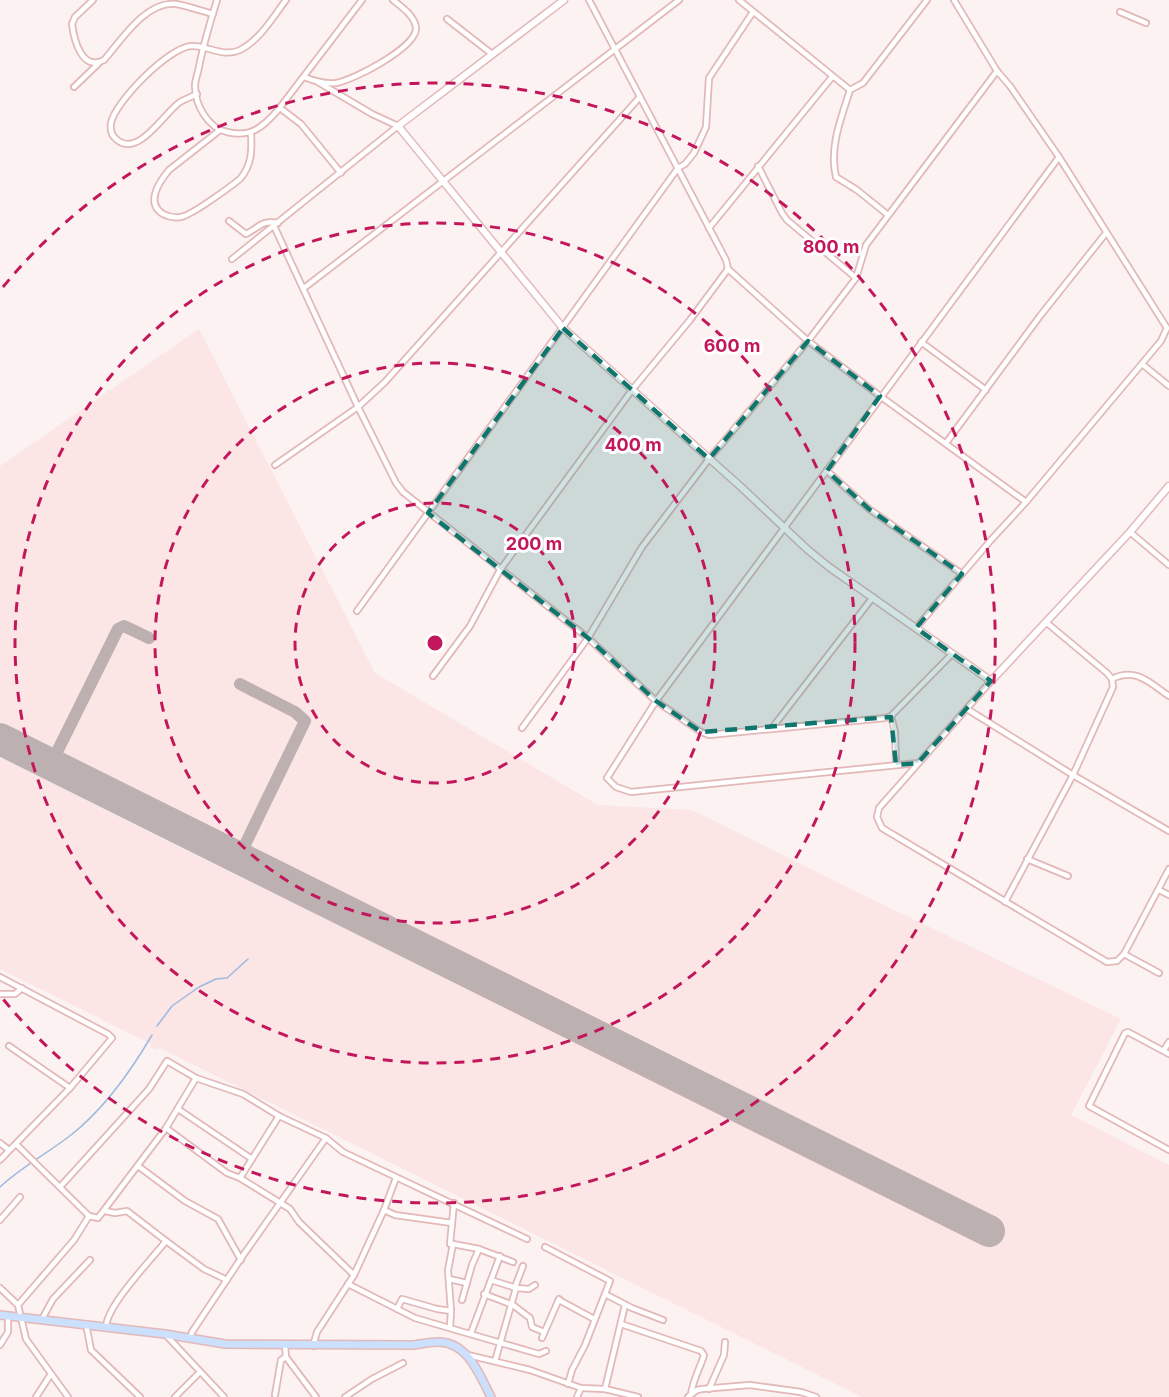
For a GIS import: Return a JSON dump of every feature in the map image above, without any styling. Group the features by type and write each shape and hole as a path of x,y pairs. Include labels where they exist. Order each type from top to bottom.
{"main road":[{"path":"4,1315 165,1334 225,1344 313,1346 414,1345 439,1342 454,1346 468,1355 491,1397"}],"street":[{"path":"93,0 75,17 72,24 79,50 84,58 98,64"},
{"path":"217,0 195,85 200,106 206,117 220,130 244,135 264,126 280,108 362,0"},
{"path":"197,94 181,102 138,143 128,146 113,137 110,129 116,109 174,51 184,47 232,52 248,45 286,0"},
{"path":"318,82 336,83 355,77 375,67 408,43 414,36 415,22 393,0"},
{"path":"232,259 398,126 564,0"},
{"path":"589,0 726,260 728,269 808,341 1026,502"},
{"path":"304,288 679,0"},
{"path":"739,0 850,90"},
{"path":"888,215 857,190 836,177 832,157 850,90 863,83 927,0"},
{"path":"916,628 1142,364 1161,341 1167,328 1059,157 997,71 954,0"},
{"path":"74,87 104,60 135,24 152,10 174,4 213,14"},
{"path":"357,611 678,168 685,164 694,153 706,127 709,78 753,12"},
{"path":"1120,12 1146,23"},
{"path":"447,19 492,54"},
{"path":"522,728 588,638 642,547 710,459 808,341 855,278 866,245 997,71"},
{"path":"304,77 318,82 372,114 398,126 563,328 830,567 991,681"},
{"path":"709,228 832,77"},
{"path":"274,465 358,407 386,382 639,98"},
{"path":"280,108 301,124 341,173"},
{"path":"220,130 163,177 154,198 155,206 161,213 170,217 190,214 240,179 250,162 251,133"},
{"path":"918,763 631,792 616,787 607,778 656,701 1059,157"},
{"path":"758,166 782,213 788,220 855,278"},
{"path":"229,221 246,234 262,223 268,221 276,224 358,407 396,483 403,492 588,638 656,701 701,732 709,735 880,720 891,716 952,654"},
{"path":"946,443 1040,316 1106,232"},
{"path":"433,676 470,626 500,570 632,390 690,320 728,269"},
{"path":"921,342 987,390"},
{"path":"1142,364 1169,386"},
{"path":"827,471 869,509 962,574"},
{"path":"1169,486 1130,532 918,763 879,808 877,817 882,828 1107,962 1117,961 1124,954 1169,869"},
{"path":"1130,532 1169,565"},
{"path":"772,728 873,597"},
{"path":"1005,902 1072,775 1113,687 1112,679 1047,622"},
{"path":"1112,679 1124,674 1133,674 1145,679 1169,696"},
{"path":"967,710 1072,775 1169,831"},
{"path":"891,716 895,732 896,765"},
{"path":"1027,860 1068,876"},
{"path":"1159,890 1169,895"},
{"path":"1124,954 1159,973"},
{"path":"0,977 110,1035 111,1040 70,1088 0,1160"},
{"path":"0,994 15,994 22,988"},
{"path":"1169,1042 1166,1052 1128,1032 1125,1033 1089,1106 1169,1150"},
{"path":"9,1046 70,1088"},
{"path":"60,1187 149,1089 167,1061 196,1078 243,1094 279,1116 326,1138 344,1152 527,1239"},
{"path":"16,1144 89,1216 98,1218 166,1128 196,1078"},
{"path":"178,1109 252,1159"},
{"path":"240,1178 279,1116"},
{"path":"166,1128 227,1173 240,1178 290,1209 298,1222 354,1275"},
{"path":"190,1338 227,1280 326,1138"},
{"path":"0,1143 9,1150"},
{"path":"138,1166 185,1201 218,1219 241,1260"},
{"path":"313,1346 317,1332 354,1275 396,1178"},
{"path":"0,1220 20,1197"},
{"path":"454,1203 450,1244 479,1249 513,1262"},
{"path":"105,1210 115,1213 127,1211 204,1269 227,1280"},
{"path":"384,1210 395,1215 452,1224"},
{"path":"18,1305 74,1240 89,1216"},
{"path":"106,1327 107,1318 121,1296 166,1241"},
{"path":"450,1327 448,1270 453,1245"},
{"path":"545,1248 610,1281 568,1384"},
{"path":"462,1300 479,1249"},
{"path":"471,1333 500,1256"},
{"path":"42,1318 53,1299 90,1260"},
{"path":"495,1361 523,1266"},
{"path":"449,1280 467,1282"},
{"path":"491,1280 515,1288 529,1289 535,1285"},
{"path":"348,1284 415,1318 539,1354 546,1351"},
{"path":"0,1288 18,1305 26,1339 68,1397"},
{"path":"484,1294 513,1305 530,1318 532,1327 543,1335 559,1300 594,1319"},
{"path":"605,1294 663,1320"},
{"path":"397,1310 402,1299 451,1311"},
{"path":"605,1389 626,1305"},
{"path":"0,1345 8,1332 4,1315"},
{"path":"86,1324 91,1350 140,1397"},
{"path":"621,1324 704,1354 689,1396"},
{"path":"165,1334 224,1397"},
{"path":"709,1389 724,1355 725,1342"},
{"path":"285,1346 285,1357 316,1397"},
{"path":"468,1355 530,1370 580,1388 605,1389 638,1397"},
{"path":"275,1395 281,1360 285,1357"},
{"path":"345,1397 372,1379 403,1363"},
{"path":"175,1397 200,1372"},
{"path":"36,1397 51,1374"},
{"path":"689,1396 697,1390 750,1385 801,1392 816,1397"},
{"path":"577,1397 580,1388"}],"highlighted area":[{"path":"563,328 709,459 808,341 880,396 827,471 869,509 962,574 916,628 991,681 918,763 896,765 891,717 701,732 656,701 588,638 428,513"}],"shaded area":[{"path":"199,329 375,673 598,805 692,810 1121,1019 1071,1115 1169,1165 1169,1397 862,1397 160,1048 158,1050 150,1047 151,1044 0,969 0,466"}],"waterway":[{"path":"157,1026 172,1006 199,987 216,979 227,978 248,959"},
{"path":"0,1187 83,1125 126,1076 152,1035"}],"taxiway":[{"path":"51,764 118,629 124,626 149,638"},
{"path":"239,857 305,721 295,712 240,684"}],"runway":[{"path":"0,739 989,1231"}]}
